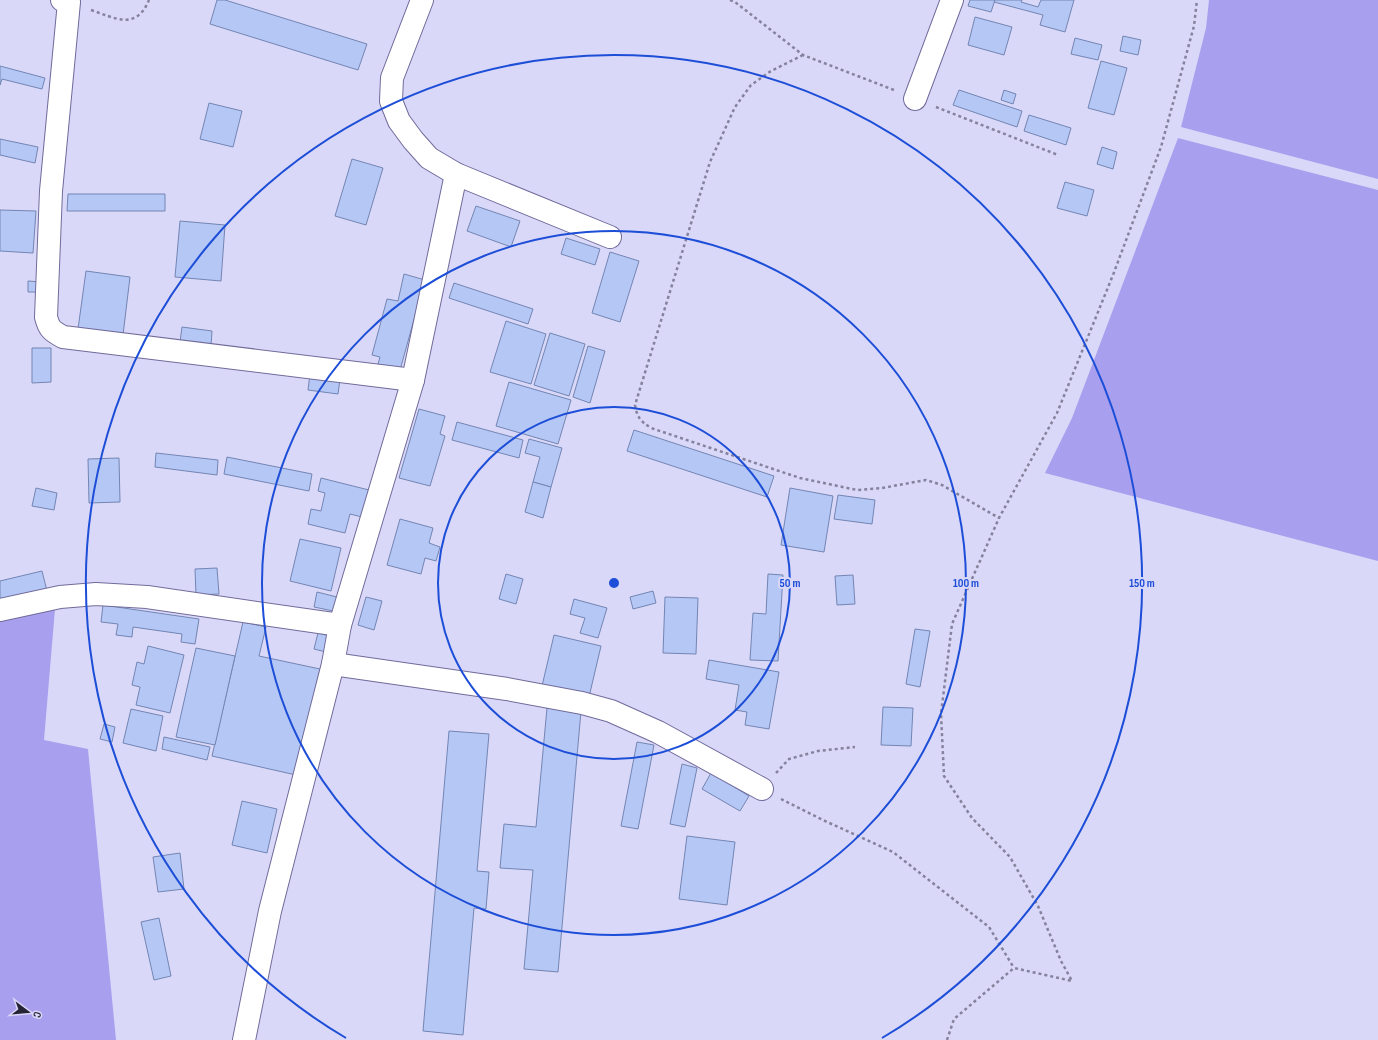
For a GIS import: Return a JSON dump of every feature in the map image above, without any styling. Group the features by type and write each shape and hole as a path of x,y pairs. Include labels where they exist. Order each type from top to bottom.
{"lane":[{"path":"422,0 392,78 391,101 399,121 428,158 456,174 610,237"},
{"path":"915,99 952,0"},
{"path":"66,1 51,191 46,317 48,327 55,333 64,337 413,380"},
{"path":"244,1040 270,912 333,664 340,625 413,380 456,174"},
{"path":"0,610 60,598 96,594 148,597 340,625"},
{"path":"333,664 507,689 582,703 611,711 658,732 762,789"}],"path":[{"path":"66,1 121,20 139,16 146,8 149,0"},
{"path":"730,0 735,2 803,55 1058,155"},
{"path":"855,747 818,751 789,759 762,789 824,821 893,852 989,927 1014,968 1072,981 1061,961 1038,906 1010,857 972,818 944,776 941,714 952,624 999,518 1057,413 1113,275 1161,147 1194,26 1197,0"},
{"path":"803,55 771,71 751,85 734,107 710,162 635,405 637,415 643,423 650,428 800,478 857,490 882,488 926,480 942,485 999,518"},
{"path":"947,1040 954,1019 1014,968"}],"shaded area":[{"path":"1209,0 1378,0 1378,179 1181,127 1206,28"},
{"path":"1178,138 1378,190 1378,561 1045,473 1072,418"},
{"path":"55,609 44,740 88,749 116,1040 0,1040 0,621"}],"building":[{"path":"217,0 225,0 367,44 358,70 210,24"},
{"path":"970,0 995,0 991,12 968,6"},
{"path":"995,0 1022,0 1021,2 1038,7 1041,0 1074,0 1065,32 1040,25 1043,15 994,2"},
{"path":"975,17 1012,27 1004,55 968,45"},
{"path":"1123,36 1141,40 1138,55 1120,51"},
{"path":"1075,38 1102,45 1098,60 1071,54"},
{"path":"1101,61 1127,68 1114,115 1088,108"},
{"path":"0,66 45,78 42,89 2,79 0,85"},
{"path":"959,90 1022,111 1017,127 953,105"},
{"path":"1004,90 1016,94 1013,104 1001,100"},
{"path":"209,103 242,111 233,147 200,139"},
{"path":"1029,115 1071,128 1066,145 1024,131"},
{"path":"0,139 38,147 35,163 0,155"},
{"path":"1102,147 1117,152 1113,169 1097,164"},
{"path":"352,159 383,168 366,225 335,216"},
{"path":"1065,182 1094,190 1087,216 1057,208"},
{"path":"68,194 165,194 165,211 67,211"},
{"path":"476,206 520,221 511,247 467,231"},
{"path":"0,210 36,211 33,253 0,251"},
{"path":"180,221 225,225 221,281 175,277"},
{"path":"566,238 600,249 595,265 561,254"},
{"path":"610,252 639,261 620,322 592,313"},
{"path":"86,271 130,277 123,335 78,329"},
{"path":"404,274 425,280 400,370 378,364 380,357 372,355 387,299 398,301"},
{"path":"28,281 41,282 40,292 28,292"},
{"path":"454,283 533,309 528,324 449,298"},
{"path":"506,321 546,334 531,384 490,372"},
{"path":"182,327 212,331 211,346 180,342"},
{"path":"550,333 585,344 569,396 534,385"},
{"path":"588,346 605,351 590,403 573,397"},
{"path":"32,348 51,348 51,382 32,383"},
{"path":"310,374 340,379 338,394 308,390"},
{"path":"509,382 571,400 558,444 496,426"},
{"path":"419,409 445,416 440,434 445,436 430,486 399,478"},
{"path":"457,422 523,440 519,458 452,440"},
{"path":"634,430 774,476 767,497 627,451"},
{"path":"529,439 562,448 551,487 533,482 540,457 525,453"},
{"path":"156,453 218,460 217,475 155,467"},
{"path":"227,457 312,474 309,491 224,474"},
{"path":"119,458 120,502 89,503 88,459"},
{"path":"321,478 369,490 362,517 350,514 345,533 308,524 311,509 321,511 325,493 318,491"},
{"path":"533,482 551,487 543,518 525,512"},
{"path":"36,488 57,493 54,510 32,506"},
{"path":"790,488 833,496 824,552 781,545"},
{"path":"838,495 875,500 872,524 834,519"},
{"path":"400,519 433,528 429,543 440,547 436,561 425,558 421,574 387,565"},
{"path":"300,539 341,548 331,591 290,581"},
{"path":"217,568 219,594 196,595 195,569"},
{"path":"42,571 47,591 0,603 0,581"},
{"path":"506,574 523,579 516,604 499,599"},
{"path":"768,574 783,575 778,661 750,660 753,613 766,614"},
{"path":"853,575 855,604 837,605 835,576"},
{"path":"653,591 656,603 633,609 630,597"},
{"path":"317,592 341,598 338,612 314,607"},
{"path":"366,597 382,601 374,630 358,625"},
{"path":"665,597 698,598 696,654 663,653"},
{"path":"574,599 607,608 598,638 580,633 585,618 570,614"},
{"path":"103,605 199,619 195,644 181,642 182,634 133,627 132,637 116,635 118,624 101,622"},
{"path":"243,622 266,627 259,656 320,669 296,775 212,756"},
{"path":"915,629 930,631 920,687 906,684"},
{"path":"318,633 330,636 326,652 314,649"},
{"path":"554,635 601,646 589,697 542,686"},
{"path":"148,646 184,655 170,713 136,705 140,687 132,685 137,662 144,664"},
{"path":"196,648 235,656 215,745 176,737"},
{"path":"709,660 779,672 769,729 745,725 747,712 735,710 739,685 706,679"},
{"path":"883,707 913,708 911,746 881,745"},
{"path":"547,708 581,711 558,972 524,969 533,870 500,868 504,824 536,827"},
{"path":"131,709 163,716 156,751 123,743"},
{"path":"104,724 115,727 112,742 100,739"},
{"path":"449,731 489,734 477,871 489,872 486,909 474,908 463,1035 423,1031"},
{"path":"164,737 210,747 207,760 162,749"},
{"path":"637,742 654,745 638,829 621,826"},
{"path":"682,764 697,768 685,827 670,824"},
{"path":"711,773 749,796 740,811 702,789"},
{"path":"242,801 277,809 267,853 232,845"},
{"path":"687,836 735,842 727,905 679,899"},
{"path":"180,853 184,889 158,892 153,857"},
{"path":"159,918 171,976 154,980 141,922"}]}
